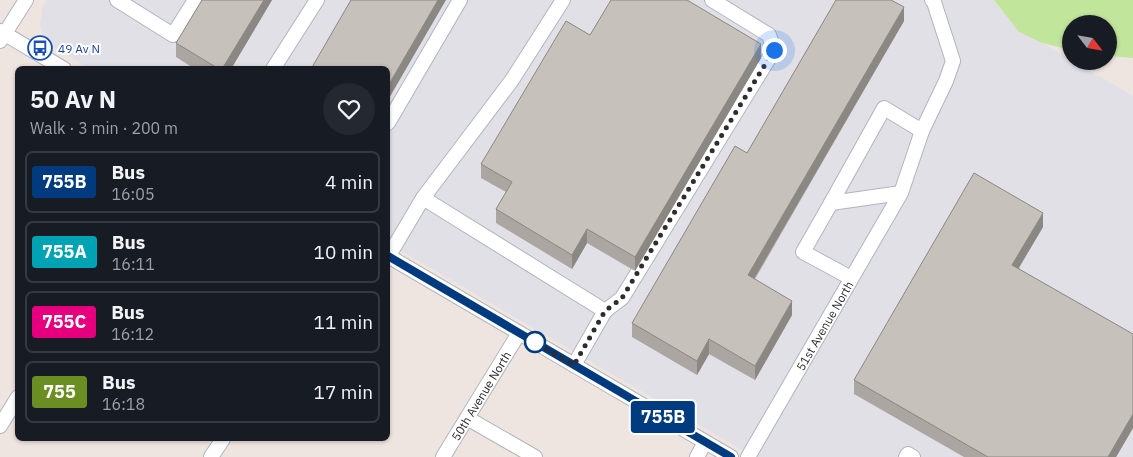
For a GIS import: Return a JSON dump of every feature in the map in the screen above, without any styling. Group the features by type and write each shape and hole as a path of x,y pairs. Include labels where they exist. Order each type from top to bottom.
{"street":[{"path":"26,0 2,35 59,66"},
{"path":"117,0 173,35 195,0"},
{"path":"275,66 317,0"},
{"path":"390,120 460,0"},
{"path":"390,254 423,198 512,80 563,0"},
{"path":"574,365 605,311 622,298 774,50 769,35 712,0"},
{"name":"51st Avenue North","path":"748,457 901,193 922,131 946,81 953,61 932,0"},
{"path":"852,278 803,252 884,108 922,131"},
{"path":"831,203 901,193"},
{"path":"423,198 605,311"},
{"path":"390,258 731,457"},
{"name":"50th Avenue North","path":"445,453 519,333"},
{"path":"0,426 15,403"},
{"path":"468,418 535,457"},
{"path":"211,457 221,441"},
{"path":"697,457 705,442"},
{"path":"445,453 460,457"},
{"path":"906,457 908,454 913,457"}],"shaded area":[{"path":"47,0 994,0 1019,32 1062,55 1062,70 1088,70 1133,96 1133,457 754,457 390,244 390,66 85,66 44,39 40,25 43,6"}],"green space":[{"path":"994,0 1133,0 1133,58 1118,57 1118,15 1062,15 1062,48 1042,43 1019,32"}],"building":[{"path":"202,0 264,0 224,66 214,66 176,43"},
{"path":"351,0 438,0 390,83 390,66 313,66"},
{"path":"611,0 687,0 761,44 635,257 587,229 572,255 496,209 512,182 481,164 566,21 590,35"},
{"path":"836,0 891,0 904,7 748,275 792,301 755,366 709,339 697,361 632,323 735,146 747,153"},
{"path":"974,173 1043,213 1012,265 1133,334 1133,414 1108,457 988,457 854,380"}],"bus line":[{"name":"755B","path":"390,257 731,457"}],"place":[{"name":"49 Av N","path":"40,48"}],"route":[{"path":"535,342 533,341 574,365 605,311 622,298 774,50"}]}
